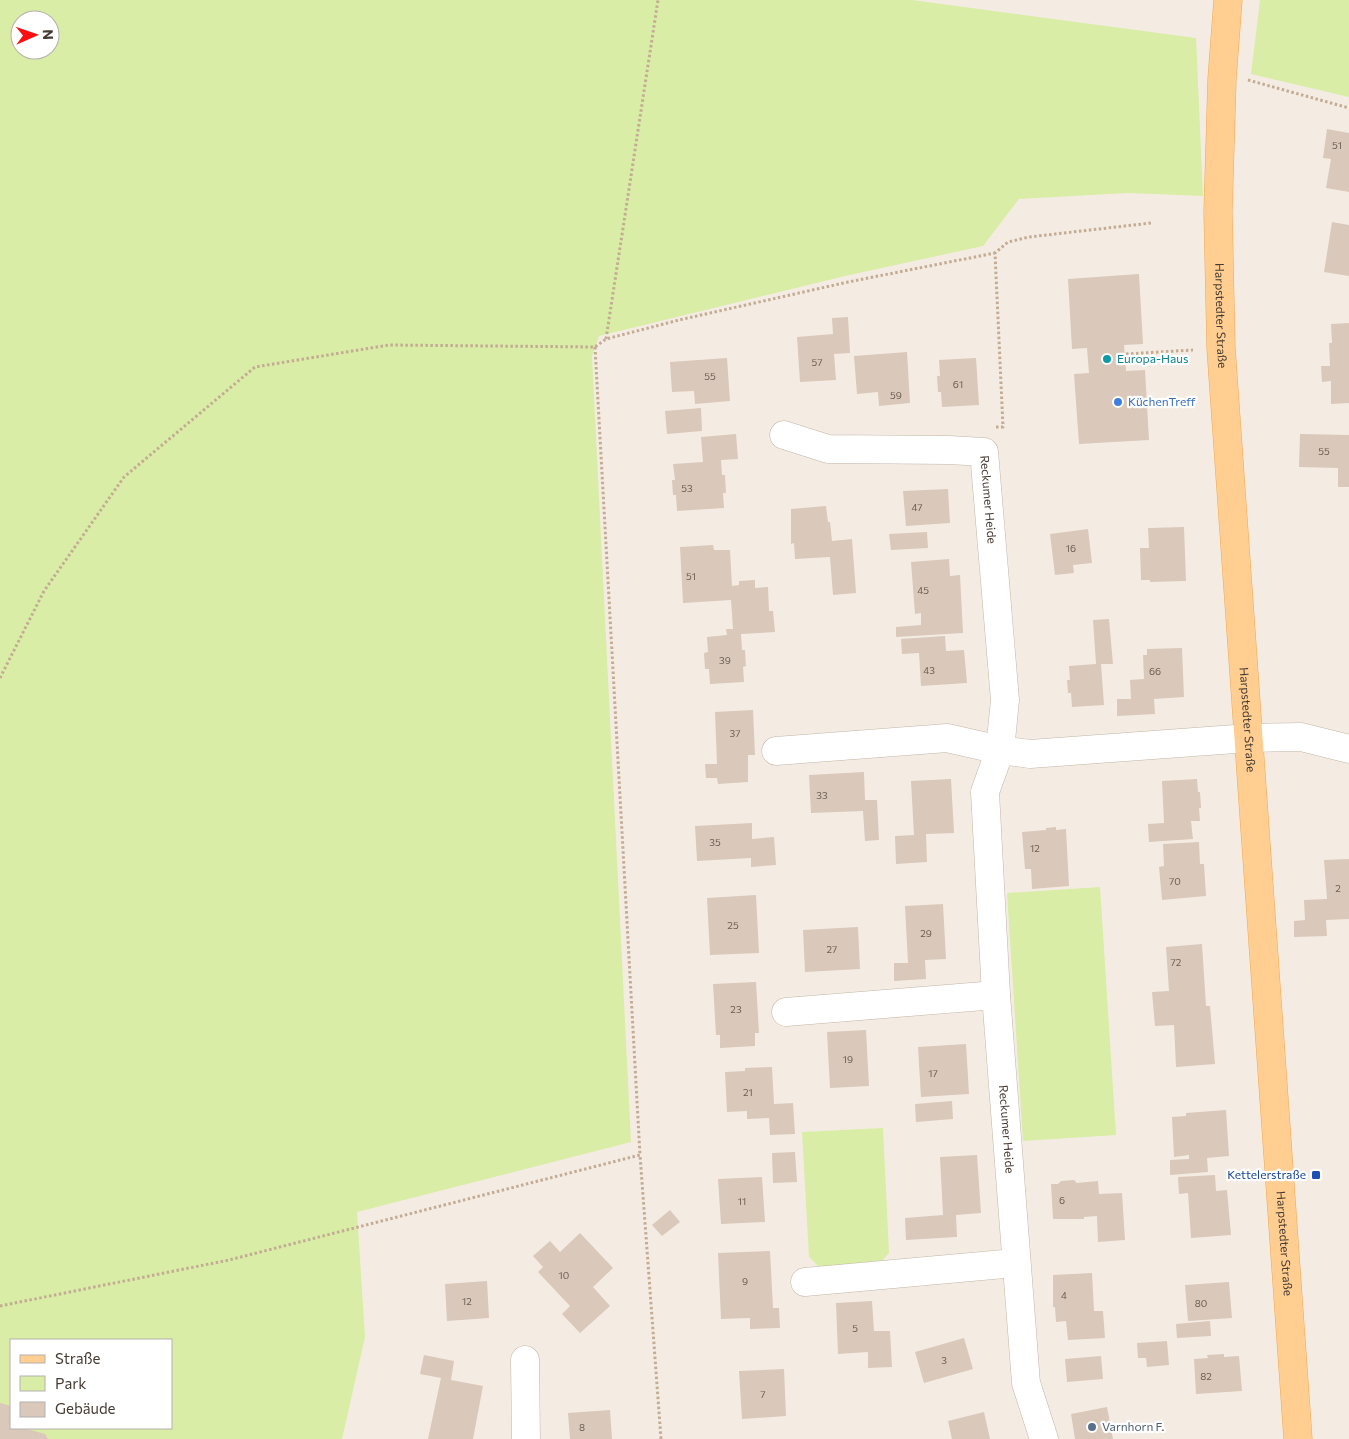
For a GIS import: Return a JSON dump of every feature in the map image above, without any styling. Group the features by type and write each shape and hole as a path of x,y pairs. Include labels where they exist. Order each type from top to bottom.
{"main road":[{"name":"Harpstedter Straße","path":"1228,0 1222,79 1218,212 1221,348 1298,1439"}],"street":[{"name":"Reckumer Heide","path":"784,435 828,449 984,452 1006,700 1000,750 985,792 996,995 1015,1263 1026,1383 1044,1439"},
{"path":"776,751 947,738 1000,750 1030,754 1249,738 1301,737 1349,749"},
{"path":"786,1012 996,995"},
{"path":"805,1282 1015,1263"},
{"path":"525,1360 526,1439"}],"path":[{"path":"606,339 658,0"},
{"path":"1222,79 1250,80 1349,108"},
{"path":"0,678 44,591 124,477 255,367 389,345 595,347 606,339 679,320 848,282 995,254 1008,242 1151,223"},
{"path":"984,452 988,427 1003,427 995,254"},
{"path":"595,347 640,1155 661,1439"},
{"path":"1126,354 1221,348"},
{"path":"0,1306 229,1260 640,1155"}],"green space":[{"path":"0,0 912,0 1196,38 1203,196 1128,193 1019,199 983,246 845,276 599,336 592,356 631,1142 357,1212 365,1337 342,1439 0,1439"},
{"path":"1260,0 1349,0 1349,97 1251,74"},
{"path":"1100,887 1116,1135 1023,1141 1007,893"},
{"path":"883,1128 889,1253 880,1263 819,1267 809,1257 802,1132"}],"building":[{"path":"1327,129 1349,133 1349,192 1326,188 1331,159 1323,158"},
{"path":"1332,222 1349,225 1349,276 1324,272"},
{"name":"Europa-Haus","path":"1139,274 1143,344 1124,345 1126,371 1145,370 1149,440 1079,444 1074,374 1089,373 1087,348 1072,349 1068,279"},
{"path":"848,317 850,353 834,354 836,380 800,382 797,337 833,334 832,318"},
{"path":"1349,323 1349,403 1331,404 1331,381 1322,382 1321,366 1330,366 1329,343 1332,343 1331,324"},
{"path":"907,352 910,403 879,406 878,392 857,394 854,356"},
{"path":"727,358 730,401 695,404 694,391 672,392 670,362"},
{"path":"976,358 979,405 942,407 941,392 938,392 939,360"},
{"path":"701,408 702,431 667,434 665,411"},
{"path":"736,434 738,459 721,460 722,475 725,475 726,493 723,493 724,508 677,511 676,495 673,495 672,480 675,480 673,464 703,462 701,437"},
{"path":"1300,434 1349,435 1349,487 1338,487 1338,468 1299,467"},
{"path":"948,489 950,523 906,526 903,491"},
{"path":"826,506 832,541 852,539 856,593 833,595 830,557 795,559 794,543 791,544 791,509"},
{"path":"1184,527 1186,581 1150,582 1150,580 1141,580 1140,548 1149,548 1148,528"},
{"path":"1088,529 1092,563 1073,565 1074,573 1055,575 1050,534"},
{"path":"927,532 928,548 891,550 889,534"},
{"path":"713,545 714,550 730,550 732,586 739,585 739,581 755,580 755,588 768,587 769,611 773,611 775,632 741,634 746,666 743,667 744,682 710,684 709,669 705,669 704,653 708,652 707,637 727,635 726,629 733,629 731,600 683,603 680,547"},
{"path":"949,559 950,576 960,575 963,633 896,637 896,627 921,625 921,613 915,614 911,562"},
{"path":"1109,619 1113,664 1101,664 1104,705 1072,707 1071,693 1068,693 1067,680 1070,680 1069,666 1096,664 1093,620"},
{"path":"945,636 946,651 964,650 967,683 921,686 919,653 902,654 901,639"},
{"path":"1182,648 1184,697 1154,699 1155,714 1117,716 1117,699 1131,699 1130,680 1144,679 1143,655 1147,655 1147,649"},
{"path":"753,710 755,755 748,755 748,782 718,784 717,778 706,778 705,764 717,764 715,712"},
{"path":"864,772 865,800 877,800 879,840 865,841 863,811 811,813 809,775"},
{"path":"951,779 954,833 926,834 927,862 896,864 895,836 914,835 911,781"},
{"path":"1197,779 1201,808 1199,808 1200,821 1191,821 1193,839 1149,842 1148,824 1164,823 1162,781"},
{"path":"752,823 752,839 774,837 776,865 751,867 751,858 697,861 695,826"},
{"path":"1056,827 1056,830 1066,829 1069,886 1032,889 1031,869 1025,869 1022,832 1046,830 1046,828"},
{"path":"1199,842 1200,864 1204,864 1206,896 1162,900 1159,867 1164,866 1163,844"},
{"path":"1349,859 1349,919 1326,920 1327,936 1294,937 1294,921 1305,920 1304,900 1327,899 1324,860"},
{"path":"756,895 759,953 710,955 707,898"},
{"path":"943,904 946,959 925,960 926,979 894,981 894,963 908,963 905,906"},
{"path":"858,927 860,969 805,972 803,930"},
{"path":"1202,944 1206,1006 1210,1006 1215,1064 1176,1067 1174,1025 1155,1026 1152,992 1169,991 1166,947"},
{"path":"756,982 759,1033 755,1033 755,1046 720,1048 720,1035 716,1035 713,984"},
{"path":"866,1030 869,1086 830,1088 827,1032"},
{"path":"966,1044 969,1094 921,1097 918,1047"},
{"path":"772,1067 774,1104 793,1103 795,1134 770,1135 769,1118 747,1119 747,1111 727,1112 725,1072 745,1071 745,1068"},
{"path":"952,1101 953,1119 916,1122 915,1104"},
{"path":"1226,1110 1229,1156 1207,1158 1208,1172 1170,1175 1170,1160 1189,1159 1189,1155 1174,1157 1172,1117 1186,1116 1186,1113"},
{"path":"795,1152 797,1182 773,1183 772,1153"},
{"path":"977,1155 981,1213 956,1215 957,1237 906,1240 905,1218 943,1215 940,1157"},
{"path":"1215,1175 1216,1191 1227,1190 1231,1235 1191,1238 1188,1193 1179,1194 1178,1177"},
{"path":"762,1177 765,1222 721,1224 718,1179"},
{"path":"1074,1180 1077,1183 1098,1181 1099,1194 1122,1193 1125,1240 1098,1242 1097,1216 1084,1217 1084,1219 1053,1219 1051,1184"},
{"path":"670,1210 680,1222 662,1236 652,1225"},
{"path":"580,1233 613,1268 593,1287 610,1306 580,1333 562,1314 570,1306 538,1272 543,1267 533,1256 550,1241 560,1252"},
{"path":"770,1251 773,1308 779,1308 780,1328 750,1329 750,1318 721,1319 718,1253"},
{"path":"1092,1273 1094,1311 1103,1311 1105,1338 1068,1340 1066,1321 1056,1322 1055,1307 1053,1307 1053,1275"},
{"path":"487,1281 489,1318 447,1321 445,1284"},
{"path":"1229,1282 1232,1318 1188,1321 1185,1285"},
{"path":"872,1301 874,1331 890,1331 892,1367 868,1368 868,1352 838,1354 836,1303"},
{"path":"1210,1321 1211,1336 1177,1338 1176,1324"},
{"path":"964,1338 973,1369 924,1383 915,1352"},
{"path":"1167,1341 1169,1365 1147,1367 1146,1358 1138,1358 1137,1343"},
{"path":"1224,1354 1224,1357 1239,1356 1242,1391 1196,1394 1194,1359 1208,1358 1207,1355"},
{"path":"424,1355 454,1361 451,1380 483,1386 473,1439 428,1439 441,1378 420,1374"},
{"path":"1101,1356 1103,1379 1067,1382 1065,1359"},
{"path":"784,1369 786,1416 742,1419 739,1371"},
{"path":"0,1403 10,1406 10,1429 28,1429 45,1434 48,1439 0,1439"},
{"name":"Varnhorn F.","path":"1107,1407 1113,1439 1075,1439 1071,1414"},
{"path":"610,1410 612,1439 570,1439 568,1413"},
{"path":"984,1412 990,1439 952,1439 948,1421"}],"place":[{"name":"Europa-Haus","path":"1107,359"},
{"name":"KüchenTreff","path":"1118,402"},
{"name":"Kettelerstraße","path":"1316,1175"},
{"name":"Varnhorn F.","path":"1092,1427"}]}
